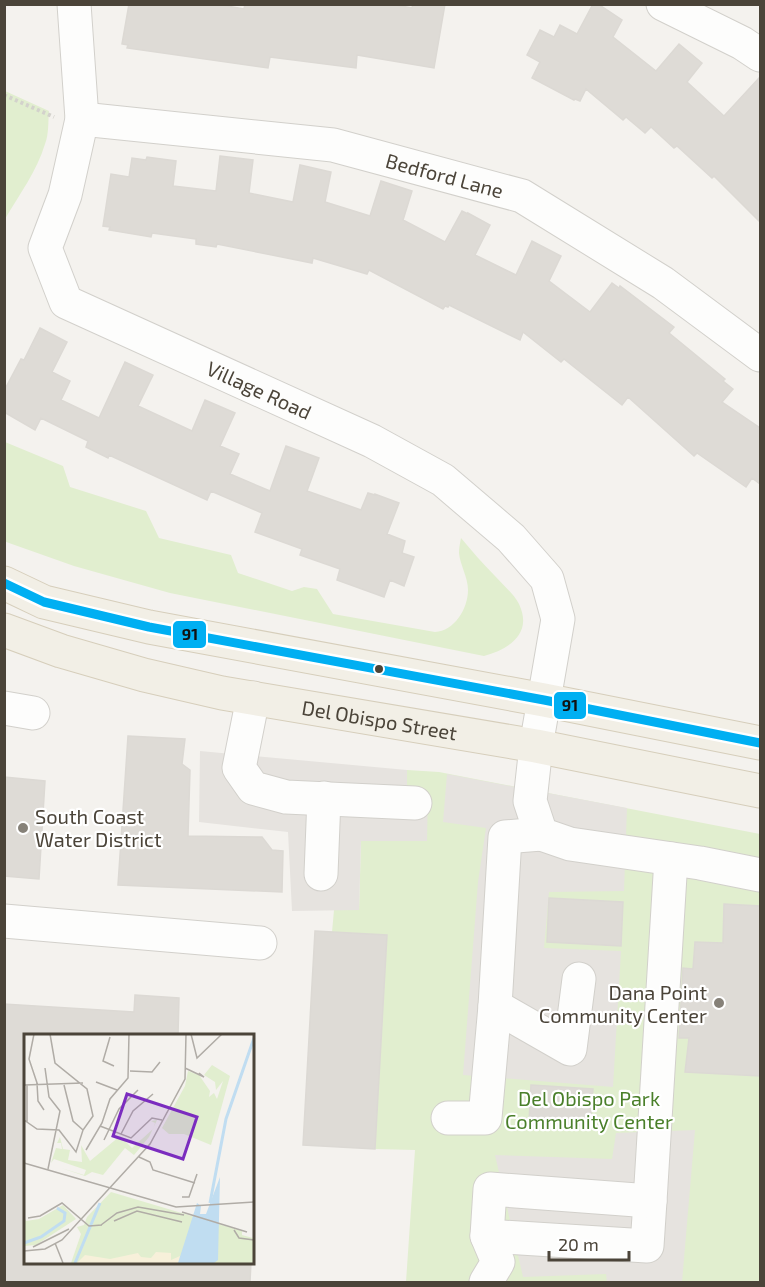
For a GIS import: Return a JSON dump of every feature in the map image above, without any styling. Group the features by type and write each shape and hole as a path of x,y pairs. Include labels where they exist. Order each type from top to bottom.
{"main road":[{"path":"4,583 44,602 148,627 544,700 760,744"},
{"name":"Del Obispo Street","path":"4,630 61,651 144,675 253,698 536,746 760,791"}],"street":[{"name":"Village Road","path":"74,4 81,123 65,195 45,248 66,302 372,441 443,480 511,538 547,579 558,619 536,746 530,801 541,834"},
{"path":"663,4 742,43 760,55"},
{"name":"Bedford Lane","path":"81,123 333,145 522,196 663,283 760,355"},
{"path":"253,698 239,768 253,788 286,797 415,803"},
{"path":"321,874 324,798"},
{"path":"448,1118 485,1118 495,1006 505,837 541,834 570,844 760,875"},
{"path":"487,1236 647,1246 671,859"},
{"path":"4,921 260,943"},
{"path":"495,1006 570,1049 579,979"},
{"path":"486,1282 498,1263 487,1236 490,1189 651,1201"}],"path":[{"path":"4,95 81,123"}],"green space":[{"path":"5,91 49,111 47,136 42,154 5,219"},
{"path":"5,442 63,466 70,487 146,511 159,538 231,555 238,573 292,591 304,587 317,589 333,614 435,632 448,628 459,618 466,604 468,585 459,553 461,538 517,600 523,615 521,632 510,644 484,656 170,593 74,566 9,543 4,541"},
{"name":"Del Obispo Park Community Center","path":"407,770 439,772 760,834 760,1282 406,1282 415,1150 375,1149 387,936 332,932 334,910 359,910 361,840 406,789"}],"shaded area":[{"path":"200,751 407,770 407,789 428,793 427,841 361,841 359,910 292,911 288,832 199,822"},
{"path":"447,774 627,808 624,891 549,892 544,948 621,951 613,1087 463,1075 478,882 486,828 443,822"},
{"path":"695,1130 682,1282 607,1282 606,1274 523,1277 495,1155 612,1159 616,1133"}],"building":[{"path":"129,4 216,4 244,9 245,4 391,4 412,8 413,4 445,4 434,68 357,55 356,68 270,57 268,68 127,48 128,45 122,44"},
{"path":"593,4 598,4 622,20 613,37 656,71 679,44 702,63 687,82 724,116 760,77 760,222 714,176 712,178 677,146 674,148 651,127 645,133 626,117 623,120 586,89 580,101 574,100 532,78 540,62 527,55 540,30 554,37 560,25 577,34"},
{"path":"220,156 253,160 249,193 293,202 300,165 331,172 325,202 370,216 381,181 412,191 403,220 445,242 462,211 468,213 490,225 475,255 516,275 532,241 561,256 549,281 590,312 612,283 619,288 620,286 674,327 669,333 725,379 723,381 733,389 722,402 760,428 760,484 752,478 746,487 697,453 694,456 628,397 622,405 564,359 561,362 523,332 520,340 449,305 443,309 369,270 367,274 313,258 312,263 217,244 216,247 196,244 196,239 152,233 151,237 109,230 110,227 103,226 111,174 129,177 132,158 146,160 147,157 176,161 173,186 216,191"},
{"path":"40,328 67,342 52,372 70,381 61,400 99,418 125,362 153,375 138,406 192,431 205,400 235,413 220,446 239,454 230,474 270,491 286,446 319,458 307,491 361,510 368,493 399,503 387,534 405,541 402,553 414,557 404,586 390,580 384,597 337,580 340,569 300,555 302,549 255,532 262,513 211,491 207,500 109,455 108,458 86,447 88,441 41,418 35,430 4,412 4,391 21,359 24,360"},
{"path":"128,736 185,739 182,764 190,770 188,836 262,837 272,850 283,851 282,892 118,885"},
{"name":"South Coast Water District","path":"4,777 45,781 39,879 4,876"},
{"path":"549,898 623,902 621,946 547,942"},
{"name":"Dana Point Community Center","path":"724,904 760,906 760,1076 685,1072 689,1038 679,1038 683,968 693,969 695,942 723,943"},
{"path":"315,931 387,935 375,1149 303,1145"},
{"path":"135,995 179,998 178,1034 24,1034 24,1263 251,1263 250,1282 4,1282 4,1004 134,1012"},
{"path":"531,1085 593,1089 590,1126 529,1122"}],"transit line":[{"name":"91","path":"4,583 44,602 149,627 544,700 760,743"}],"place":[{"name":"South Coast Water District","path":"23,828"},
{"name":"Dana Point Community Center","path":"719,1003"}]}
